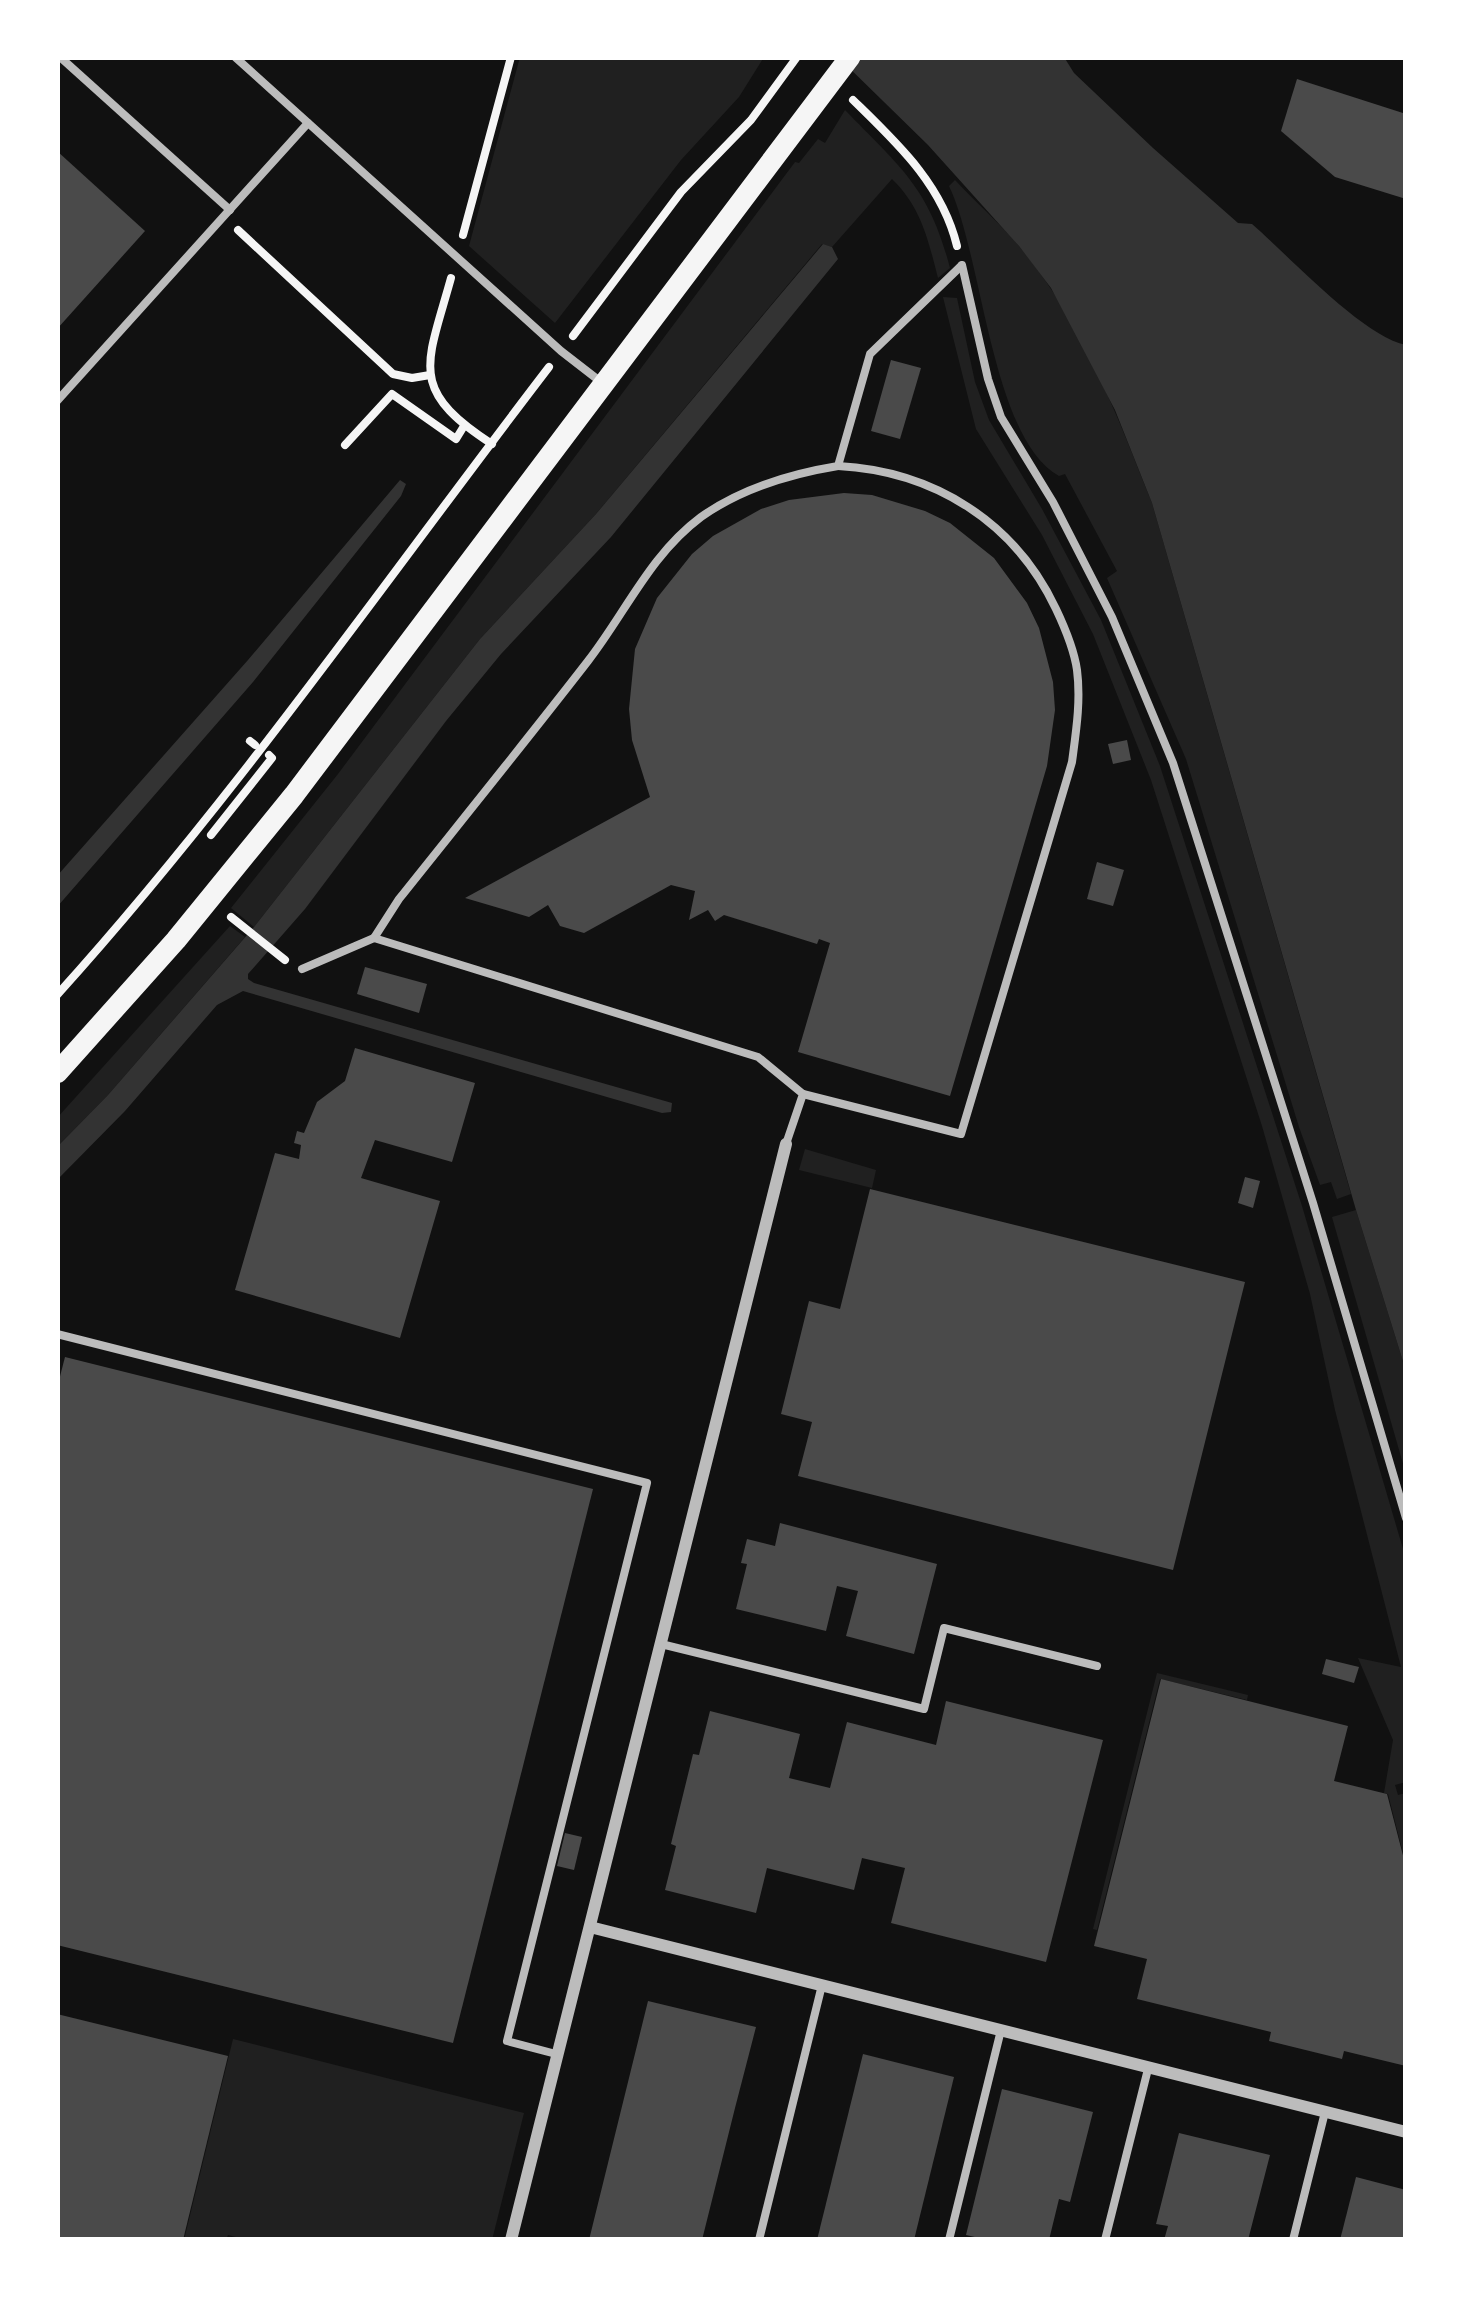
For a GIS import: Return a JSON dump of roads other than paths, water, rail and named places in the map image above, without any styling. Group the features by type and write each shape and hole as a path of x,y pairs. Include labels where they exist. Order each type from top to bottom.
{"main road":[{"path":"57,1073 176,940 295,795 850,57"}],"street":[{"path":"511,2240 787,1144"},
{"path":"590,1927 1406,2132"}],"lane":[{"path":"60,57 226,213"},
{"path":"235,57 456,258 604,384"},
{"path":"57,401 308,123"},
{"path":"838,466 870,354 962,265 1001,417 1053,502 1104,601 1173,763 1406,1517"},
{"path":"302,969 374,938 399,899 592,656 653,563 711,511 783,477 838,466 883,472 956,497 989,519 1036,571 1067,634 1077,669 1078,717 1072,762 962,1133 803,1094 758,1057 374,938"},
{"path":"787,1144 803,1094"},
{"path":"57,1334 647,1484 507,2042 557,2054"},
{"path":"661,1644 924,1709 944,1628 1097,1666"},
{"path":"759,2240 822,1985"},
{"path":"949,2240 1001,2030"},
{"path":"1106,2240 1149,2067"},
{"path":"1293,2240 1325,2112"}]}
